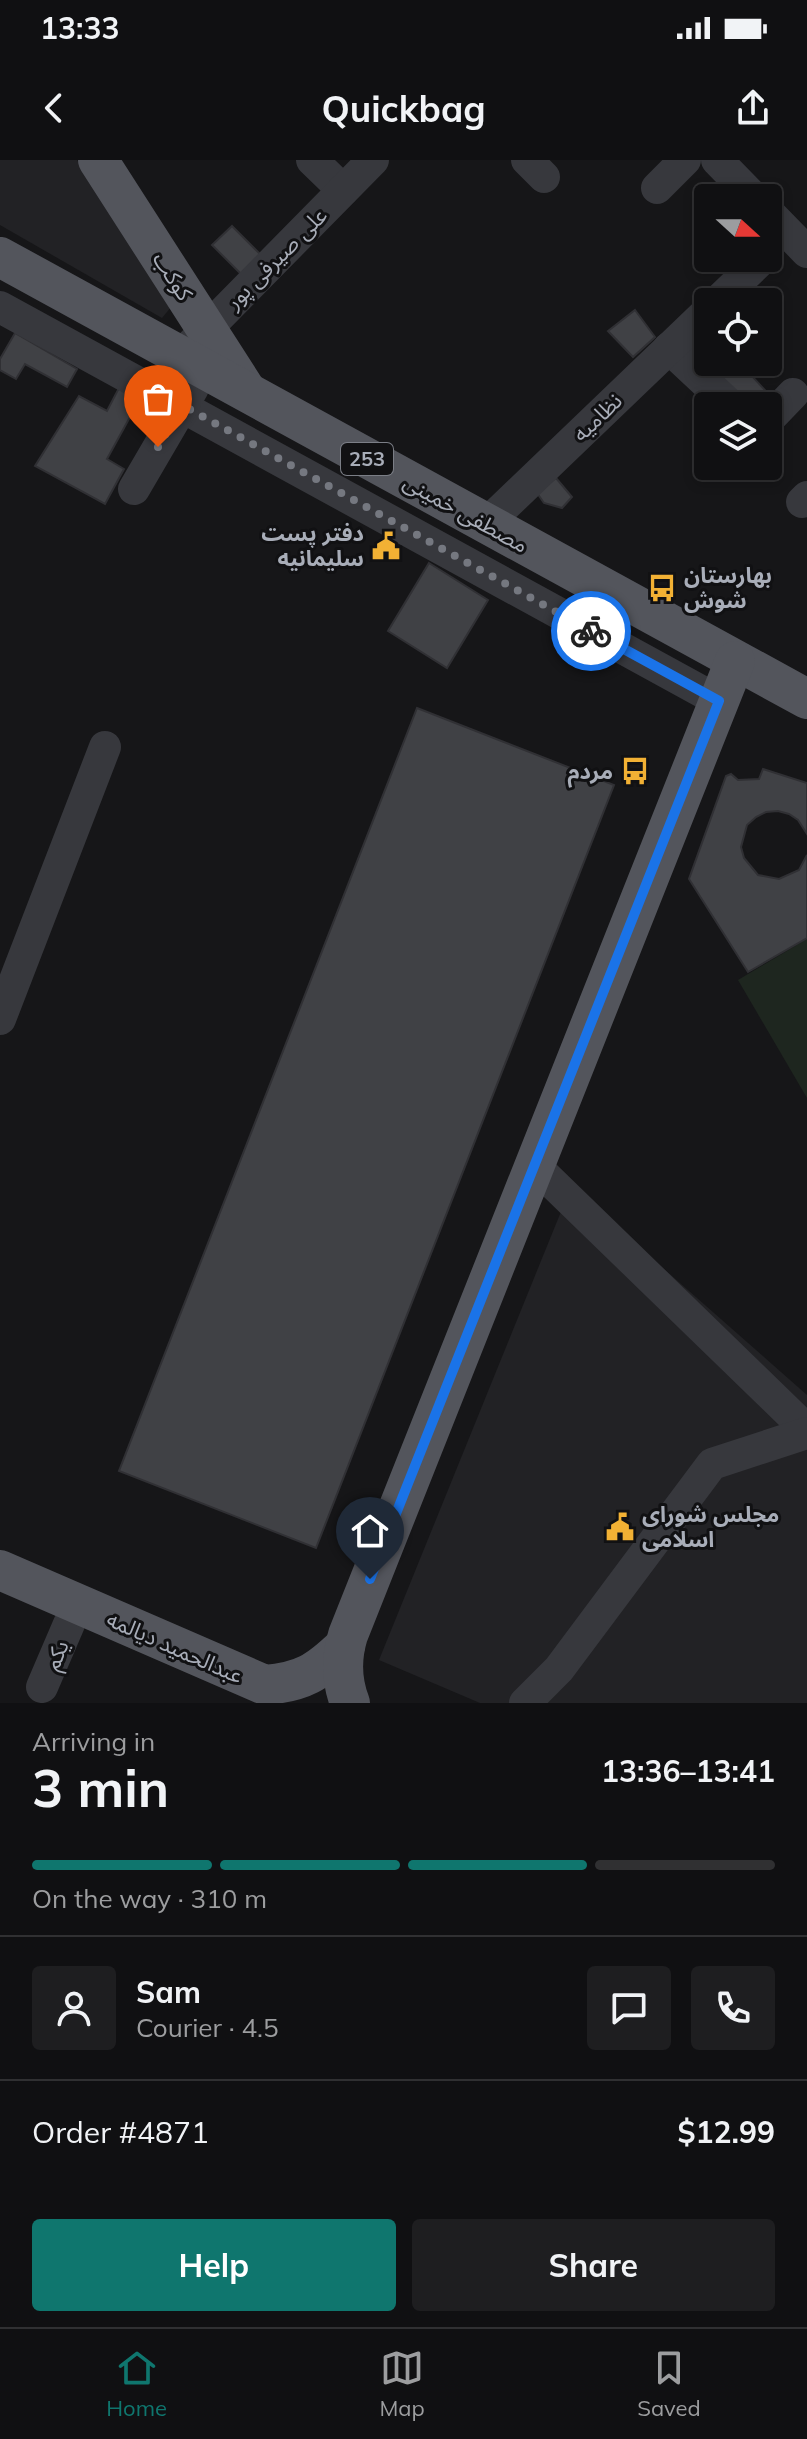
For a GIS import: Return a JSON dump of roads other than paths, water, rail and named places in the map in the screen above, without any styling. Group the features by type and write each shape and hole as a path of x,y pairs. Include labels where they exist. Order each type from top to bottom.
{"main road":[{"name":"کوکب","path":"98,160 198,351 247,393"},
{"path":"14,264 198,351"},
{"name":"مصطفی خمینی","path":"247,393 807,699"},
{"path":"350,1703 343,1675 345,1646 735,661"},
{"name":"عبدالحمید دیالمه","path":"0,1570 249,1680 296,1692 304,1678 324,1666 345,1646"},
{"name":"عبدالحمید دیالمه","path":"0,1593 254,1703"}],"street":[{"path":"312,160 343,190"},
{"name":"علی صیرفی پور","path":"134,489 182,405 198,351 373,160"},
{"path":"657,188 685,160"},
{"path":"717,160 740,184"},
{"path":"14,264 2,313 182,405 719,701"},
{"path":"732,288 748,272"},
{"name":"نظامیه","path":"486,524 694,324"},
{"path":"669,348 716,392"},
{"path":"782,405 793,394"},
{"path":"0,1019 105,747"},
{"path":"525,1703 559,1669 712,1464 807,1432 534,1165"},
{"name":"یکم","path":"42,1687 69,1624"}],"place":[{"name":"دفتر پست سلیمانیه","path":"386,546"},
{"name":"بهارستان شوش","path":"662,588"},
{"name":"مردم","path":"635,771"},
{"name":"مجلس شورای اسلامی","path":"620,1527"}]}
